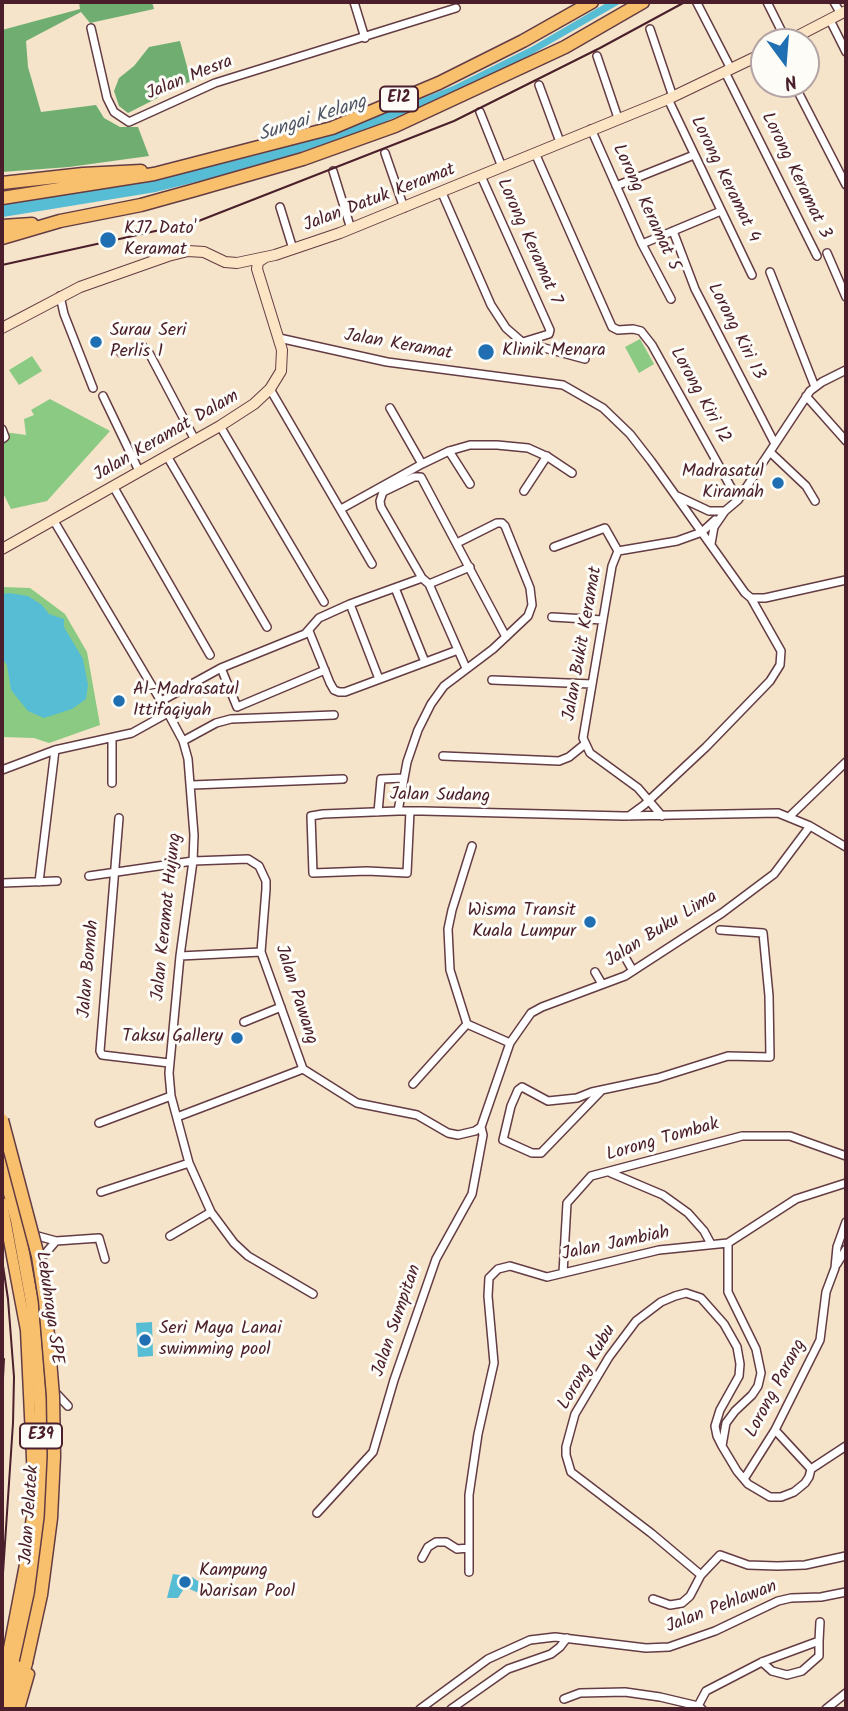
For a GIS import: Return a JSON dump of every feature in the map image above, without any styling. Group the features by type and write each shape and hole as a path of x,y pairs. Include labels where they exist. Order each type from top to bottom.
{"highway":[{"name":"E12","path":"2,198 92,186 154,174 332,128 439,83 523,41 592,2"},
{"name":"E12","path":"2,228 60,221 141,205 303,159 395,126 565,47 643,2"},
{"path":"2,183 136,170 154,174"},
{"path":"2,192 92,186"},
{"path":"2,238 60,221"},
{"name":"Lebuhraya SPE","path":"2,1118 38,1256 49,1338 53,1396 51,1518 41,1595 17,1709"},
{"name":"Lebuhraya SPE","path":"2,1163 17,1220 32,1302 40,1387 42,1452 39,1518 30,1591 4,1709"}],"main road":[{"name":"Jalan Jelatek","path":"2,1118 39,1261 53,1413 47,1552 37,1636 17,1709"},
{"name":"Jalan Jelatek","path":"2,1203 26,1330 34,1501 15,1625 6,1643 2,1685"}],"street":[{"path":"354,2 365,38"},
{"path":"767,2 780,28"},
{"path":"814,28 844,13 834,2"},
{"name":"Lorong Keramat 3","path":"697,3 817,256"},
{"name":"Jalan Mesra","path":"91,28 107,97 114,112 129,122 215,83 456,8"},
{"path":"830,20 846,52"},
{"name":"Lorong Keramat 4","path":"650,29 670,98 694,155 752,275"},
{"path":"597,56 618,118"},
{"name":"Jalan Datuk Keramat","path":"2,328 60,296 188,251 204,252 225,262 244,261 264,258 351,229 670,98 750,60"},
{"path":"539,85 560,142"},
{"path":"801,98 846,185"},
{"path":"480,112 502,167"},
{"name":"Lorong Keramat 5","path":"591,129 642,244 671,299"},
{"path":"385,153 404,208"},
{"name":"Lorong Kiri 12","path":"536,153 612,327 618,330 640,331 652,345 738,500"},
{"path":"616,186 694,155"},
{"path":"333,171 351,229"},
{"name":"Lorong Keramat 7","path":"481,176 550,330 549,334 522,342"},
{"path":"442,193 498,320 522,342 585,359"},
{"path":"280,207 293,249"},
{"path":"642,244 721,211"},
{"name":"Lorong Kiri 13","path":"673,232 695,289 775,444"},
{"path":"827,253 846,298"},
{"path":"264,258 258,262 257,269 282,350 281,371 270,389 372,564"},
{"path":"244,261 257,269"},
{"path":"770,271 815,387"},
{"path":"60,296 64,314 93,388"},
{"name":"Jalan Keramat","path":"279,338 387,362 563,385 603,408 630,434 751,598"},
{"path":"121,353 143,347 148,351 195,440"},
{"path":"702,532 738,500 806,396 815,387 846,370"},
{"name":"Jalan Keramat Dalam","path":"2,549 220,426 254,404 270,389"},
{"path":"103,396 139,471"},
{"path":"806,396 846,441"},
{"path":"390,408 422,464"},
{"path":"220,426 324,602"},
{"path":"2,429 5,437 2,439"},
{"path":"341,509 422,464 449,451 470,445 497,444 528,449 547,456 572,473"},
{"path":"449,451 470,484"},
{"path":"770,452 806,486 815,501"},
{"path":"167,456 267,627"},
{"path":"524,491 547,456"},
{"path":"466,668 426,581 381,507 383,492 414,477 421,477 506,637"},
{"path":"113,486 210,655"},
{"name":"Jalan Keramat","path":"675,494 709,511 725,511"},
{"path":"711,545 712,532 725,511"},
{"name":"Jalan Keramat Hujung","path":"54,521 168,713 183,741 188,759 193,861 169,1063 171,1096 189,1163 211,1212 225,1232 248,1256 313,1294"},
{"path":"398,811 407,762 431,704 444,686 494,649 528,616 532,605 530,588 505,526 498,523 457,543"},
{"path":"554,547 605,528 618,551"},
{"name":"Jalan Bukit Keramat","path":"662,816 638,789 590,753 583,738 612,566 618,551 677,541 702,532"},
{"path":"161,701 221,668 309,631 319,618 350,604 470,567"},
{"path":"629,816 726,727 770,681 780,665 781,652 751,598 765,598 846,580"},
{"path":"394,589 425,662"},
{"path":"350,604 379,679"},
{"path":"552,617 604,620"},
{"path":"309,631 334,690 339,692 458,650"},
{"path":"221,668 237,707 325,670"},
{"path":"492,680 592,684"},
{"path":"2,770 55,750 112,739 139,730 168,713"},
{"path":"183,741 216,723 231,719 334,715"},
{"path":"112,739 112,783"},
{"path":"443,756 559,761 579,751 585,744"},
{"path":"39,882 55,750"},
{"path":"846,762 790,816 846,847"},
{"path":"378,812 381,779 404,778"},
{"path":"191,785 343,779"},
{"name":"Jalan Sudang","path":"410,811 407,873 313,873 311,816 410,811 629,816 778,813 790,816"},
{"name":"Jalan Bomoh","path":"119,818 100,1051 102,1055 169,1063"},
{"name":"Jalan Buku Lima","path":"481,1127 510,1043 531,1013 633,971 722,913 774,874 810,826"},
{"path":"472,846 455,895 448,929 450,970 467,1024 510,1043"},
{"name":"Jalan Pawang","path":"89,876 193,861 248,859 259,866 266,881 261,952 303,1069 177,1116"},
{"path":"2,883 57,881"},
{"path":"600,1092 541,1153 532,1153 503,1140 511,1106 522,1087 548,1101 577,1098 600,1092 669,1075 724,1056 770,1056 769,996 763,933 720,930"},
{"path":"180,956 261,952"},
{"path":"625,957 633,971"},
{"path":"595,972 603,984"},
{"path":"244,1022 281,1007"},
{"path":"413,1083 467,1024"},
{"path":"303,1069 357,1103 417,1115 448,1133 466,1134 481,1127"},
{"path":"99,1123 171,1096"},
{"name":"Jalan Sumpitan","path":"317,1513 373,1452 394,1380 436,1259 472,1194 483,1135 481,1127"},
{"name":"Lorong Tombak","path":"563,1273 567,1203 591,1177 742,1136 790,1136 846,1156"},
{"path":"101,1192 189,1163"},
{"path":"611,1173 663,1195 688,1213 704,1231 711,1244"},
{"name":"Jalan Jambiah","path":"469,1548 469,1494 478,1434 494,1363 489,1278 498,1269 510,1266 547,1277 659,1250 728,1242 796,1199 846,1183"},
{"path":"170,1236 211,1212"},
{"name":"Lorong Parang","path":"835,1268 837,1247 846,1222"},
{"path":"34,1235 59,1240 99,1238 105,1259"},
{"path":"39,1261 59,1240"},
{"path":"728,1242 728,1292 756,1349 761,1374 758,1386 726,1423 722,1446 744,1479 756,1490 770,1497 781,1497 794,1492 804,1483 811,1469 846,1446"},
{"name":"Lorong Parang","path":"744,1479 775,1430 820,1340 826,1292 846,1249"},
{"name":"Lorong Kubu","path":"701,1575 571,1472 567,1464 566,1447 575,1414 609,1356 636,1321 654,1306 674,1296 686,1293 701,1298 724,1324 737,1347 739,1376 720,1410 715,1426 722,1446"},
{"path":"775,1430 811,1469"},
{"path":"422,1558 428,1547 436,1542 446,1542 457,1549 469,1548 469,1572"},
{"path":"653,1599 670,1605 682,1602 690,1596 701,1575 720,1555 748,1564 777,1566 805,1565 846,1556"},
{"name":"Jalan Pehlawan","path":"420,1709 502,1651 530,1640 567,1638 646,1648 669,1647 715,1631 778,1601 846,1592"},
{"path":"762,1662 772,1671 787,1675 802,1671 819,1656 820,1622"},
{"path":"2,1627 15,1625"},
{"path":"451,1709 508,1669 551,1654 567,1638"},
{"path":"564,1699 580,1693 625,1692 700,1708 706,1691 762,1662 819,1642"},
{"path":"832,1708 846,1693"}],"green space":[{"path":"79,2 152,2 154,9 90,23 81,12 26,41 28,67 41,112 96,105 104,118 120,127 138,127 149,156 69,167 2,172 2,30 80,9"},
{"path":"180,41 191,81 128,113 119,106 114,91 119,78 134,66 149,47"},
{"path":"640,339 654,364 639,373 625,347"},
{"path":"32,356 42,371 19,385 9,370"},
{"path":"50,399 110,431 47,501 11,509 2,491 2,434 26,435 24,419 34,415 31,410"},
{"path":"2,587 30,588 65,614 87,652 100,725 49,743 34,738 2,737"}],"water":[{"path":"608,2 623,2 475,84 356,134 252,168 249,158 375,117 453,86 533,46"},
{"path":"2,594 28,596 42,605 49,614 64,619 64,627 83,659 88,685 86,699 72,709 44,718 28,711 11,690 7,665 2,658"},
{"name":"Seri Maya Lanai swimming pool","path":"152,1322 153,1356 138,1357 136,1323"},
{"name":"Kampung Warisan Pool","path":"173,1574 192,1577 208,1588 201,1594 185,1587 178,1598 167,1598"}],"waterway":[{"name":"Sungai Kelang","path":"2,211 155,186 265,159"}],"tram line":[{"path":"2,265 196,222 454,121 685,2"},
{"path":"2,1259 14,1377 2,1588"},
{"path":"2,1397 4,1359"}],"place":[{"name":"KJ7 Dato' Keramat","path":"108,240"},
{"name":"Surau Seri Perlis 1","path":"96,342"},
{"name":"Klinik Menara","path":"486,352"},
{"name":"Madrasatul Kiramah","path":"778,483"},
{"name":"Al-Madrasatul Ittifaqiyah","path":"119,701"},
{"name":"Wisma Transit Kuala Lumpur","path":"590,922"},
{"name":"Taksu Gallery","path":"237,1038"},
{"name":"Seri Maya Lanai swimming pool","path":"145,1340"},
{"name":"Kampung Warisan Pool","path":"185,1582"}]}
